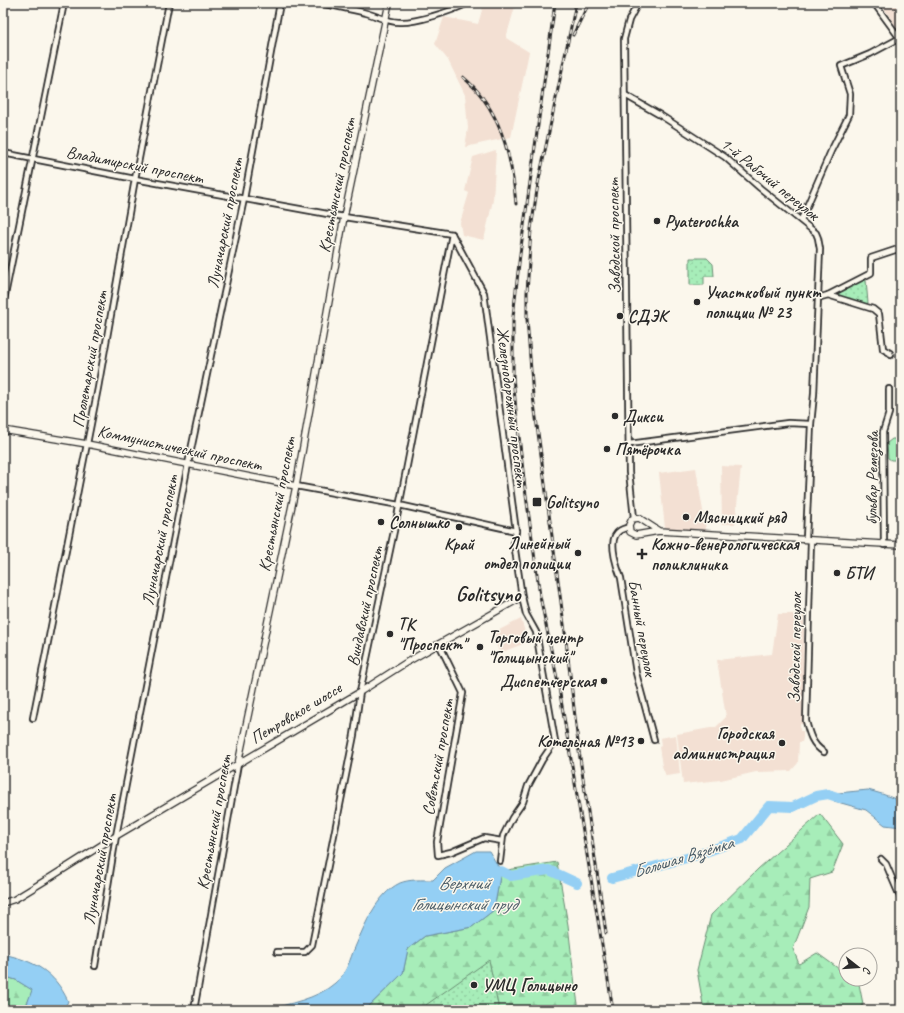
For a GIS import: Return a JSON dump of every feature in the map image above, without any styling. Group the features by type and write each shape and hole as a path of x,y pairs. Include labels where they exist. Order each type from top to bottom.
{"street":[{"path":"3,304 64,3"},
{"name":"Пролетарский проспект","path":"33,718 87,444 135,179 169,3"},
{"name":"Луначарский проспект","path":"95,966 116,836 188,464 244,199 280,3"},
{"path":"318,3 366,13 386,20 405,22 443,13 468,3"},
{"name":"Крестьянский проспект","path":"194,1010 238,764 296,486 344,218 389,3"},
{"name":"Заводской проспект","path":"634,518 630,484 629,444 624,39 629,20 638,3"},
{"path":"801,220 831,151 849,115 850,94 841,66 900,39 874,3"},
{"name":"1-й Рабочий переулок","path":"625,95 660,115 725,157 760,188 816,233 820,249 814,394 811,424 809,540"},
{"name":"Владимирский проспект","path":"3,153 344,218 452,234"},
{"name":"Виндавский проспект","path":"277,952 306,952 312,945 354,735 360,692 399,505 452,234"},
{"name":"Железнодорожный проспект","path":"452,234 484,293 516,531 514,543 522,597 526,614 536,632 555,741 542,760 528,786 523,802 512,818 502,841 500,861"},
{"path":"818,298 828,295 871,273 871,258 901,248"},
{"path":"828,295 873,309 879,314 883,349 891,355"},
{"name":"бульвар Ремезова","path":"884,545 883,432 889,413 889,389"},
{"path":"629,444 788,423 811,424"},
{"name":"Коммунистический проспект","path":"3,430 87,444 399,505 516,531"},
{"path":"659,531 639,518 634,518 628,527 633,534 638,535 659,531 901,545"},
{"path":"642,534 646,529 645,522"},
{"name":"Банный переулок","path":"628,527 620,530 615,536 614,543 616,563 621,578 636,673 654,740"},
{"name":"Заводской переулок","path":"809,540 806,721 810,738 816,746 824,752"},
{"name":"Петровское шоссе","path":"3,903 15,899 116,836 360,692 407,662 522,597"},
{"name":"Советский проспект","path":"439,644 463,693 437,842 438,855 451,852 484,838 502,841"},
{"path":"881,859 886,864 901,898"}],"shaded area":[{"path":"484,3 516,3 506,38 529,52 511,137 465,147 468,128 465,95 448,60 435,44 444,17 478,24"},
{"path":"880,3 901,3 901,35 890,17"},
{"path":"496,150 493,200 484,240 462,235 460,223 469,193 465,191 473,157"},
{"path":"721,466 741,467 735,524 722,524"},
{"path":"696,468 706,530 665,528 659,473"},
{"path":"778,614 804,614 803,724 800,724 800,731 803,731 803,738 802,742 799,742 798,763 791,771 756,772 721,780 683,784 677,734 716,727 726,717 717,660 772,654"},
{"path":"521,619 528,642 500,653 491,634"},
{"path":"676,735 680,774 666,776 662,766 659,747 661,746 660,738"}],"green space":[{"path":"690,258 707,258 713,264 714,276 704,276 704,285 690,285"},
{"path":"863,280 866,280 868,303 864,305 836,295 836,294"},
{"path":"892,439 901,439 901,460 891,460 888,458 887,443"},
{"path":"820,814 843,844 832,872 810,879 809,907 793,949 799,964 817,953 838,968 838,987 860,987 863,1004 860,1010 704,1010 697,970 711,915 758,869"},
{"path":"557,862 568,925 579,1010 365,1010 403,973 408,949 425,936 472,927 494,910 501,871"},
{"name":"УМЦ Голицыно","path":"489,960 499,1010 419,1010"},
{"path":"3,976 16,980 33,990 23,1010 3,1010"}],"water":[{"path":"868,790 901,801 901,827 885,825 866,810 834,801 828,794"},
{"name":"Верхний Голицынский пруд","path":"476,851 489,851 501,871 494,910 472,927 425,936 408,949 403,973 365,1010 265,1010 311,997 328,989 338,980 346,969 371,913 384,895 400,883 416,880 433,880 445,868"},
{"path":"3,954 33,964 49,975 56,982 68,1001 64,1010 23,1010 32,990 16,980 3,976"}],"waterway":[{"name":"Большая Вязёмка","path":"612,878 694,856 742,839 769,806 793,807 816,796 828,794 840,798"},
{"name":"Большая Вязёмка","path":"488,877 501,871 511,876 549,870 577,883"}],"railway":[{"path":"555,3 520,254 513,317 513,376 525,488 540,596 559,688 613,1010"},
{"path":"576,3 538,184 531,229 527,319 533,396 565,632 579,751 606,933"},
{"path":"573,35 589,3"},
{"path":"463,77 482,97 497,121 510,162 516,204"}],"place":[{"name":"Pyaterochka","path":"657,221"},
{"name":"Участковый пункт полиции № 23","path":"697,302"},
{"name":"СДЭК","path":"620,316"},
{"name":"Дикси","path":"615,416"},
{"name":"Пятёрочка","path":"607,449"},
{"name":"Golitsyno","path":"537,502"},
{"name":"Мясницкий ряд","path":"686,517"},
{"name":"Солнышко","path":"381,522"},
{"name":"Край","path":"459,527"},
{"name":"Линейный отдел полиции","path":"578,553"},
{"name":"Кожно-венерологическая поликлиника","path":"642,554"},
{"name":"БТИ","path":"837,573"},
{"name":"ТК \"Проспект\"","path":"390,634"},
{"name":"Торговый центр \"Голицынский\"","path":"480,647"},
{"name":"Диспетчерская","path":"604,681"},
{"name":"Котельная №13","path":"641,741"},
{"name":"Городская администрация","path":"782,743"},
{"name":"УМЦ Голицыно","path":"474,985"}],"district":[{"name":"Golitsyno","path":"488,594"}]}
